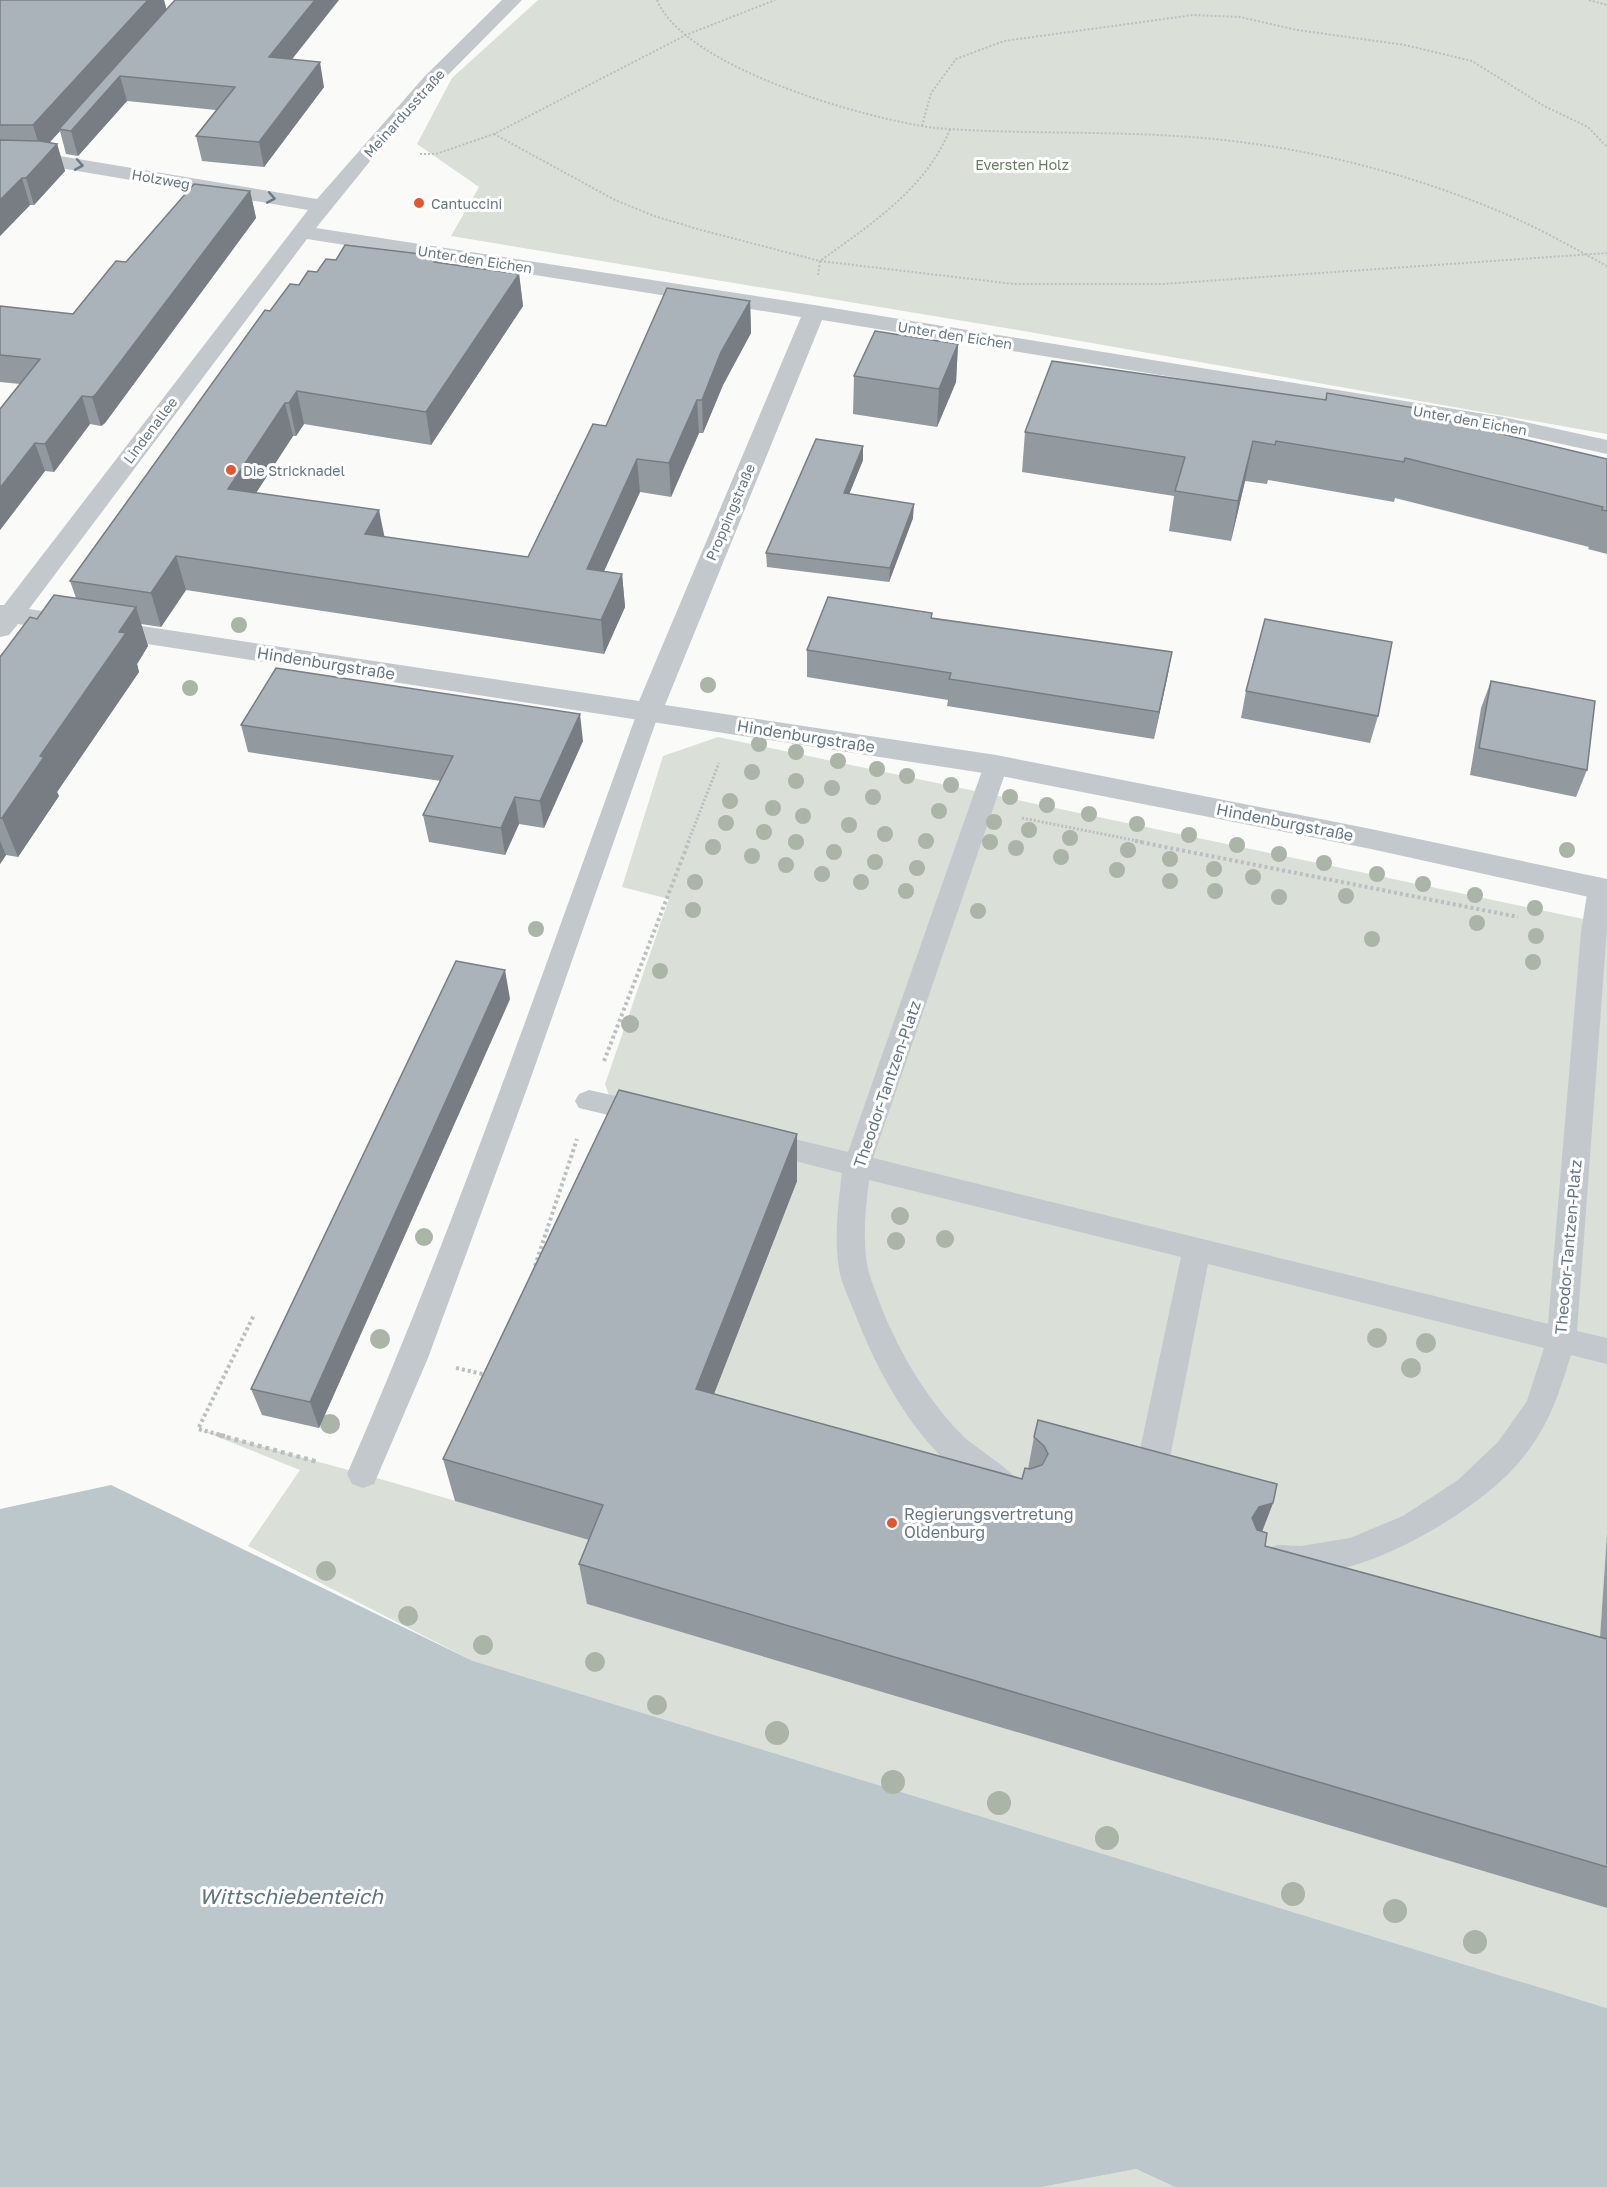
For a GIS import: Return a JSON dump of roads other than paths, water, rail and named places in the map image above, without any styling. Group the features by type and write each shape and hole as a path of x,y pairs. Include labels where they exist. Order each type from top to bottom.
{"street":[{"name":"Meinardusstraße","path":"301,232 368,151 431,81 513,0"},
{"path":"48,160 64,142"},
{"name":"Holzweg","path":"0,159 48,160 322,206"},
{"name":"Unter den Eichen","path":"301,232 814,312 1503,424 1607,447"},
{"name":"Lindenallee","path":"4,619 301,232"},
{"name":"Proppingstraße","path":"648,713 814,312"},
{"name":"Hindenburgstraße","path":"4,619 996,765 1360,837 1603,889"}],"lane":[{"path":"363,1474 413,1358 516,1083 648,713"},
{"name":"Theodor-Tantzen-Platz","path":"996,765 857,1166 851,1219 854,1270 874,1328 904,1387 952,1446 984,1474 1022,1495"},
{"name":"Theodor-Tantzen-Platz","path":"1255,1560 1301,1561 1351,1552 1414,1526 1469,1490 1509,1452 1540,1407 1561,1340 1593,944 1603,889"},
{"path":"589,1101 669,1119"},
{"path":"736,1136 1607,1351"},
{"path":"1151,1473 1197,1250"}],"water":[{"name":"Wittschiebenteich","path":"111,1485 473,1661 1607,2008 1607,2187 1175,2187 1136,2169 1042,2187 0,2187 0,1509"}],"place":[{"name":"Cantuccini","path":"419,203"},
{"name":"Die Stricknadel","path":"231,470"},
{"name":"Regierungsvertretung Oldenburg","path":"892,1523"}],"park label":[{"name":"Eversten Holz","path":"1022,164"}]}
